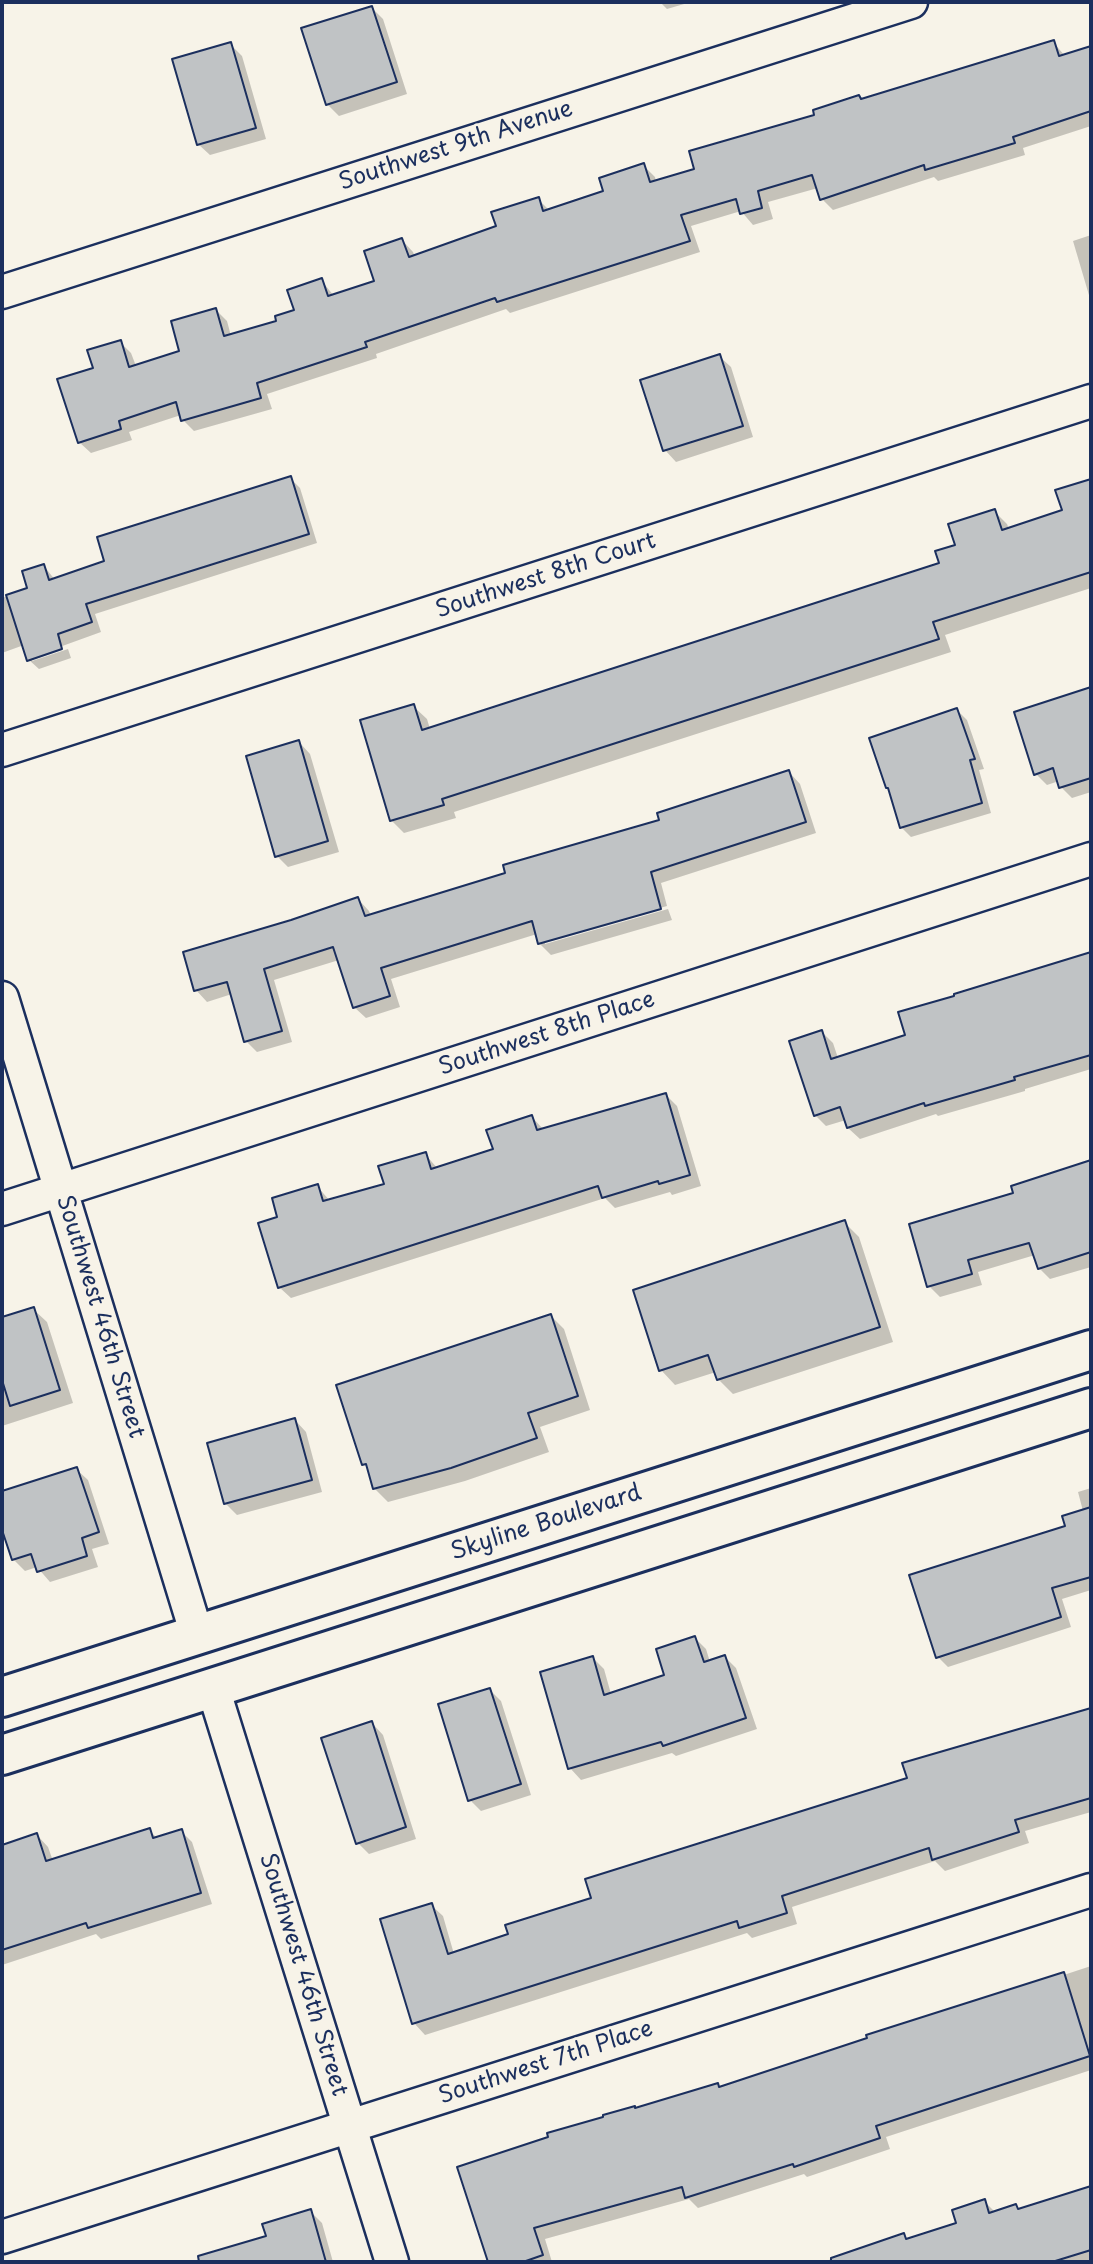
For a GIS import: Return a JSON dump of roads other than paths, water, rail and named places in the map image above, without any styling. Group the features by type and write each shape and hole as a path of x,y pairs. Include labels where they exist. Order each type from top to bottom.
{"street":[{"name":"Southwest 9th Avenue","path":"2,292 911,2"},
{"name":"Southwest 8th Court","path":"2,750 1091,401"},
{"name":"Southwest 8th Place","path":"2,1209 1091,859"},
{"name":"Southwest 46th Street","path":"2,998 197,1635"},
{"name":"Skyline Boulevard","path":"2,1697 1091,1350"},
{"path":"2,1755 1091,1408"},
{"path":"197,1635 213,1688"},
{"name":"Southwest 46th Street","path":"213,1688 392,2262"},
{"name":"Southwest 7th Place","path":"2,2237 1091,1890"}]}
